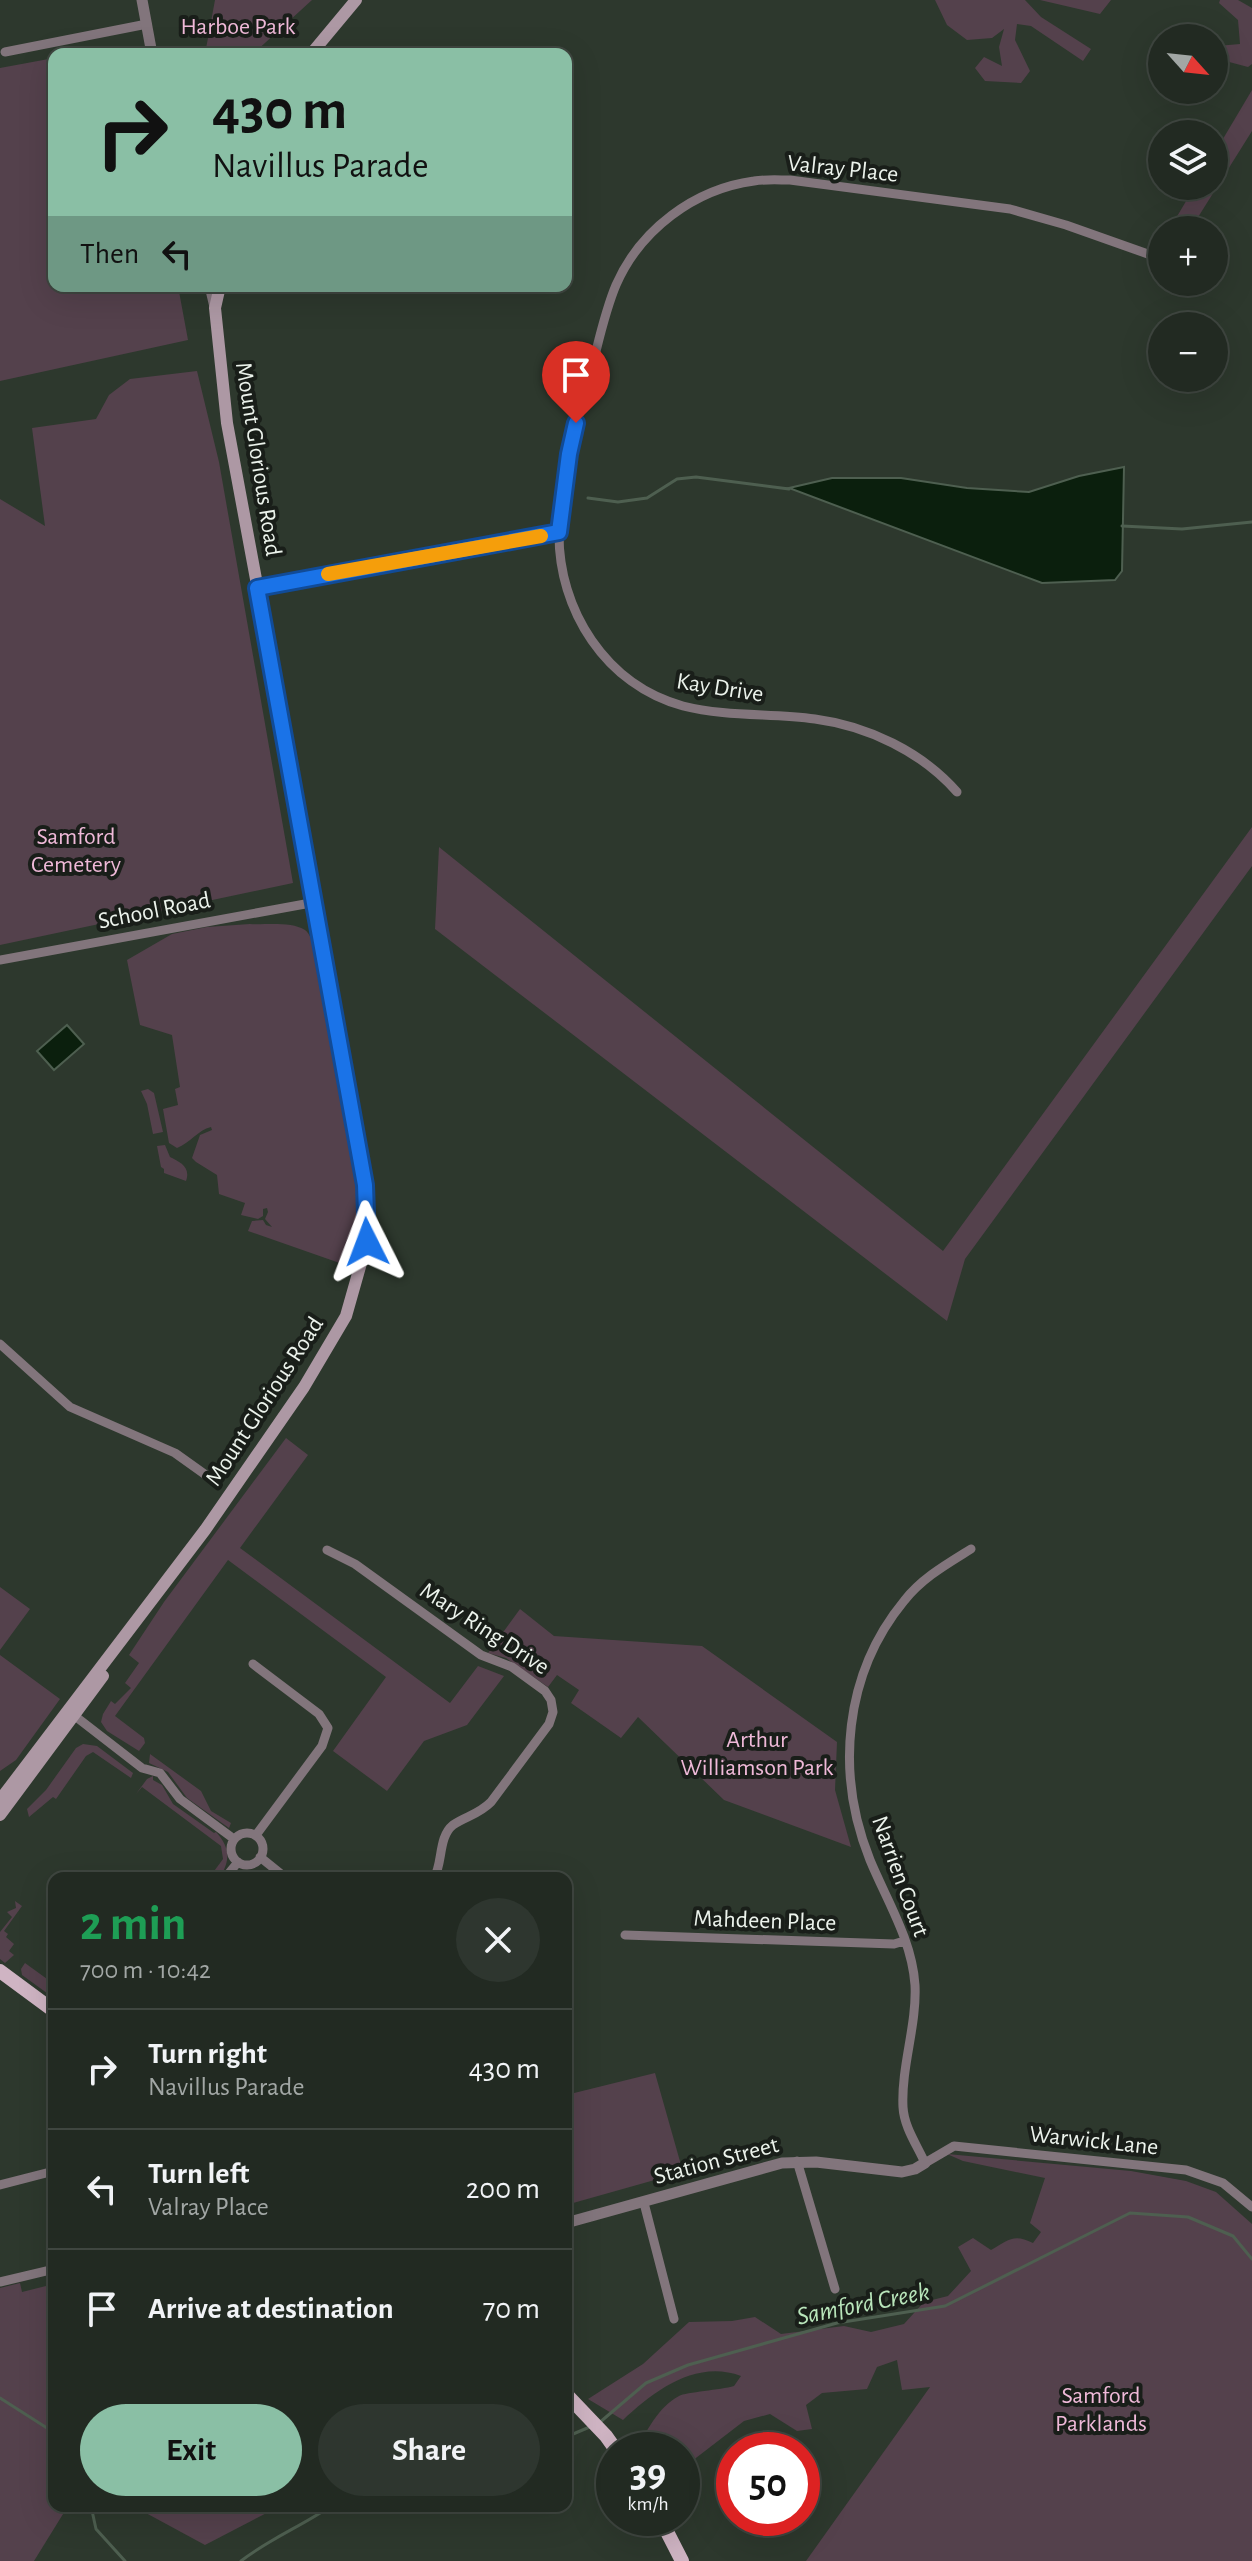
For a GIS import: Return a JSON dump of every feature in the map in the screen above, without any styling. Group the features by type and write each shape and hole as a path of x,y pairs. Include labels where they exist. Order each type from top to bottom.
{"main road":[{"path":"316,48 356,0"},
{"name":"Mount Glorious Road","path":"0,1815 304,1387 346,1316 367,1242 365,1185 227,423 215,308 219,292"},
{"name":"Mount Glorious Road","path":"0,1800 71,1713"},
{"path":"0,1971 48,2007"},
{"path":"572,2400 601,2432"},
{"path":"669,2536 682,2561"}],"street":[{"path":"142,0 151,48"},
{"path":"5,52 147,24"},
{"name":"Valray Place","path":"559,532 569,454 616,285 638,248 657,226 691,201 754,181 790,180 1010,209 1148,254"},
{"path":"211,292 215,308"},
{"path":"257,588 559,532"},
{"name":"Kay Drive","path":"559,532 565,585 573,609 609,663 634,684 657,697 727,714 815,719 857,728 904,748 946,779 957,792"},
{"name":"School Road","path":"0,960 316,902"},
{"path":"0,1344 70,1407 175,1453 217,1483"},
{"name":"Narrien Court","path":"925,2163 908,2128 903,2106 915,1986 899,1922 870,1859 851,1789 851,1716 862,1671 881,1634 904,1600 932,1573 971,1549"},
{"name":"Mary Ring Drive","path":"327,1550 355,1564 481,1655 512,1667 545,1691 551,1700 553,1712 549,1724 491,1802 480,1813 453,1825 446,1835 437,1872"},
{"path":"253,1664 319,1714 328,1728 322,1746 256,1835"},
{"path":"71,1713 142,1768 160,1773 180,1799 234,1839"},
{"path":"247,1832 256,1835 263,1848 260,1857 252,1864 238,1862 231,1854 234,1839 247,1832"},
{"path":"260,1857 279,1872"},
{"path":"230,1872 238,1862"},
{"name":"Mahdeen Place","path":"625,1935 894,1944 904,1941"},
{"name":"Warwick Lane","path":"925,2163 954,2146 1186,2170 1223,2183 1252,2207"},
{"path":"797,2161 835,2289"},
{"name":"Station Street","path":"572,2221 771,2165 797,2161 902,2172 925,2163"},
{"path":"0,2185 48,2173"},
{"path":"644,2203 674,2319"},
{"path":"0,2282 48,2270"}],"green space":[{"name":"Harboe Park","path":"215,0 312,0 260,48 206,48"},
{"path":"935,0 1025,0 1041,17 1091,49 1083,61 1031,26 1017,24 1015,40 1030,71 1021,83 985,81 975,68 984,57 1002,66 999,47 1004,29 992,38 967,40 947,25"},
{"path":"1040,0 1111,0 1100,14"},
{"path":"1220,0 1238,0 1252,8 1252,64 1248,67 1228,62 1228,45 1240,44 1238,20 1219,3"},
{"path":"48,59 48,292 179,292 188,340 0,381 0,68"},
{"path":"1252,90 1252,131 1228,169 1228,130"},
{"path":"1187,200 1209,200 1199,216 1177,216"},
{"name":"Samford Cemetery","path":"197,371 219,462 293,883 0,945 0,499 45,526 32,428 96,419 109,395 130,379"},
{"path":"1252,827 1252,866 965,1259 947,1321 435,929 439,847 943,1251"},
{"path":"285,924 305,930 314,944 323,973 348,1099 359,1194 351,1267 248,1231 252,1221 263,1220 272,1227 265,1219 267,1208 263,1209 263,1216 258,1219 241,1215 245,1203 219,1194 217,1175 192,1158 200,1135 212,1130 211,1127 177,1148 169,1143 163,1109 178,1105 175,1089 180,1087 172,1035 140,1025 127,960 172,934 207,927"},
{"path":"148,1089 154,1093 163,1132 153,1134 141,1091"},
{"path":"165,1145 170,1157 186,1169 186,1181 164,1173 157,1146"},
{"path":"286,1438 308,1455 240,1548 450,1703 478,1666 504,1676 467,1725 424,1741 387,1791 333,1751 386,1677 228,1560 115,1716 144,1738 145,1743 139,1751 107,1731 101,1722 111,1701 115,1704 131,1688 125,1683 139,1663 129,1655 164,1602"},
{"path":"0,1587 30,1609 0,1650"},
{"name":"Arthur Williamson Park","path":"520,1609 554,1636 702,1646 837,1742 835,1790 851,1847 724,1800 638,1717 621,1738 571,1703 579,1690 557,1675 548,1687 506,1658 488,1653"},
{"path":"0,1655 60,1699 16,1760 0,1771"},
{"path":"83,1744 97,1746 133,1773 131,1778 93,1752 86,1756 56,1799 53,1797 29,1817 27,1809 46,1790 76,1748"},
{"path":"150,1754 201,1791 211,1811 231,1823 229,1828 187,1798 168,1772 149,1763"},
{"path":"153,1776 173,1804 221,1838 227,1854 222,1872 213,1872 223,1859 221,1846 142,1787 136,1794 147,1779"},
{"path":"15,1901 22,1906 4,1931 14,1944 9,1951 14,1955 5,1963 0,1959 0,1932 12,1917 7,1912 16,1908"},
{"path":"25,1963 48,1980 48,1994 22,1975 21,1969"},
{"path":"655,2073 683,2172 572,2203 572,2094"},
{"name":"Samford Parklands","path":"947,2154 1131,2171 1186,2181 1216,2192 1252,2224 1252,2561 806,2561 930,2387 902,2390 897,2360 877,2367 867,2389 822,2393 806,2405 812,2429 797,2431 770,2414 744,2421 730,2432 716,2432 716,2443 700,2455 700,2432 646,2432 659,2413 679,2396 734,2386 741,2376 724,2372 692,2375 648,2398 623,2420 588,2399 643,2364 689,2322 755,2317 781,2334 844,2326 871,2332 904,2324 924,2302 948,2296 971,2271 958,2247 973,2238 991,2250 1016,2238 1033,2243 1041,2232 1030,2223 1045,2178 963,2161"},
{"path":"20,2283 22,2292 48,2286 48,2512 64,2512 34,2561 0,2561 0,2288"},
{"path":"144,2512 268,2512 205,2545"}],"shaded area":[{"path":"1124,467 1122,571 1115,580 1042,583 789,488 832,478 901,478 967,488 1029,492 1079,476"},
{"path":"67,1025 84,1044 54,1070 37,1051"}],"waterway":[{"path":"588,498 618,502 647,498 677,479 696,477 789,489"},
{"path":"1122,526 1182,529 1252,522"},
{"name":"Samford Creek","path":"599,2423 646,2383 688,2365 837,2323 945,2306 1130,2213 1188,2217 1233,2236 1252,2259"},
{"name":"Samford Creek","path":"0,2398 48,2429"},
{"name":"Samford Creek","path":"572,2434 592,2426"},
{"name":"Samford Creek","path":"92,2512 96,2529 125,2561"},
{"name":"Samford Creek","path":"241,2561 322,2512"}],"slow traffic":[{"path":"328,574 541,536"}],"route":[{"path":"367,1242 365,1185 257,588 559,532 576,423"}]}
